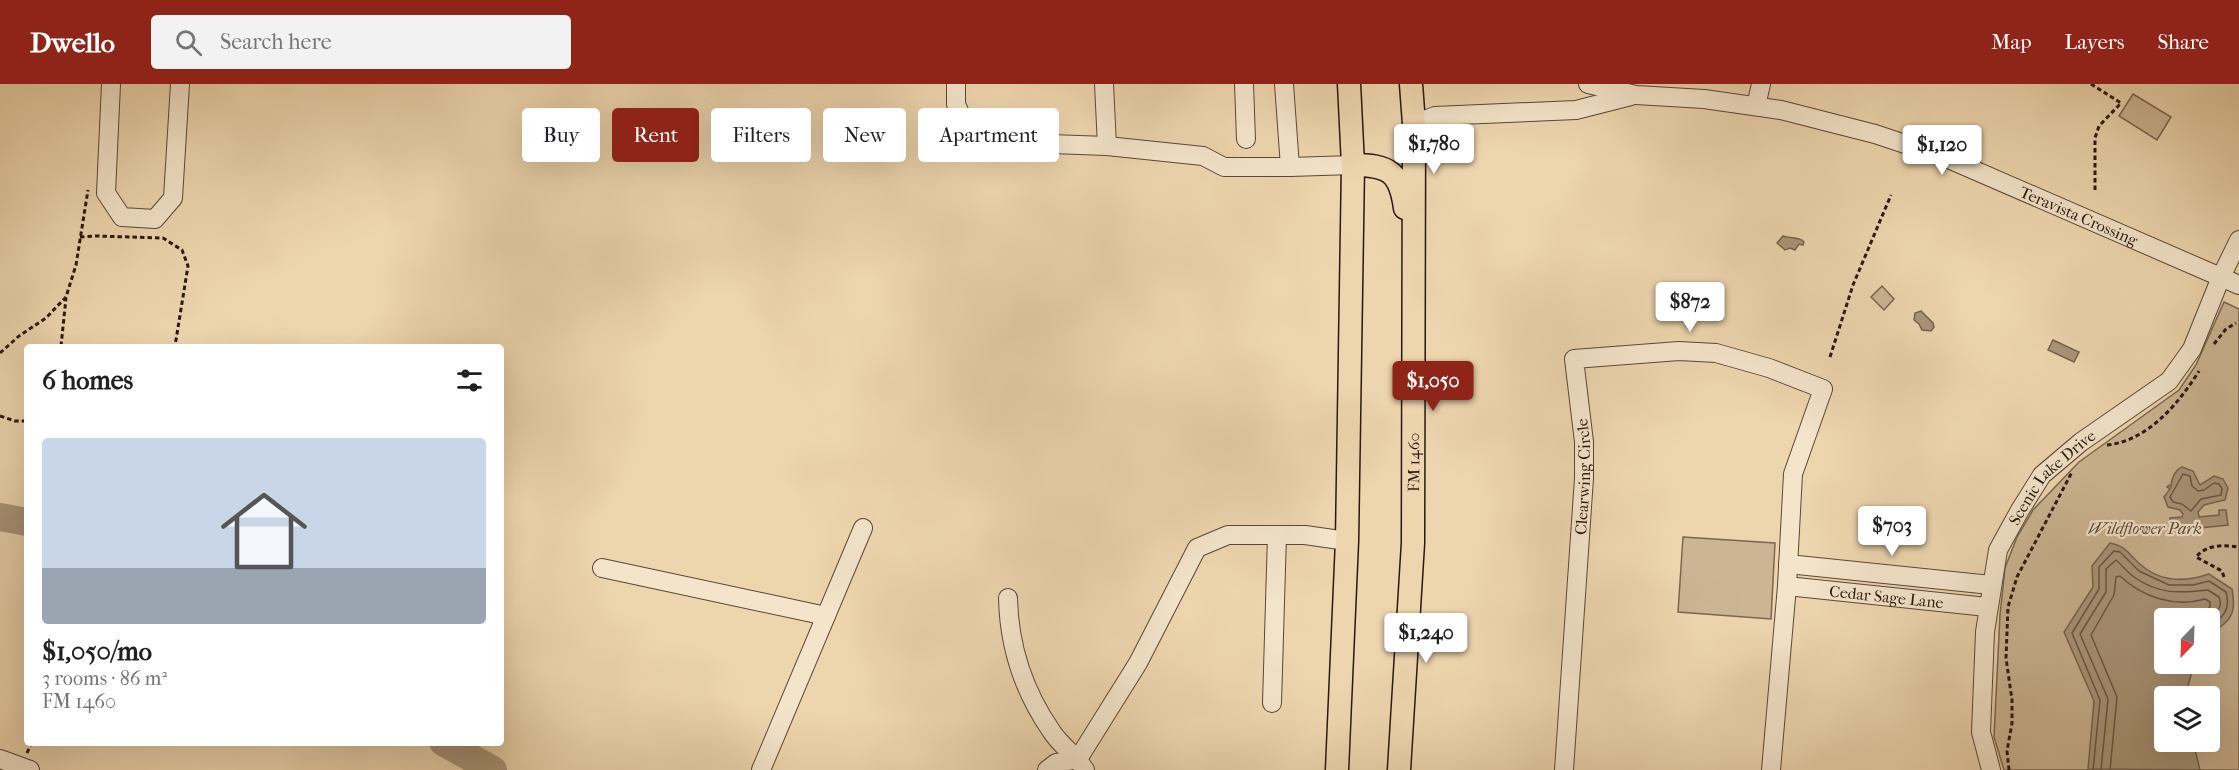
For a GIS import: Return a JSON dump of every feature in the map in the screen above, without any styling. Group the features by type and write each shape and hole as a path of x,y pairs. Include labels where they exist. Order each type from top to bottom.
{"main road":[{"path":"1337,770 1347,541 1353,165 1349,84"},
{"name":"FM 1460","path":"1399,770 1413,543 1413,124 1411,84"},
{"path":"1353,165 1374,165 1392,173 1401,185 1413,266"}],"street":[{"path":"111,84 106,193 122,217 155,219 173,198 180,84"},
{"path":"956,84 956,104 961,117 974,136 992,142 1107,146 1203,156 1224,167 1353,165"},
{"path":"1104,84 1107,146"},
{"path":"1244,84 1246,138"},
{"path":"1284,84 1290,167"},
{"name":"Teravista Crossing","path":"1588,84 1782,110 1875,134 1944,157 2239,285"},
{"path":"1756,106 1761,84"},
{"name":"Teravista Crossing","path":"1413,124 1435,116 1576,110 1632,90"},
{"name":"Scenic Lake Drive","path":"1991,770 1981,732 1987,607 1998,550 2042,475 2081,442 2169,381 2192,350 2221,277 2239,240"},
{"name":"Clearwing Circle","path":"1564,770 1584,478 1584,442 1574,359 1679,351 1716,352 1768,368 1823,389 1793,474 1787,586 1771,770"},
{"path":"761,770 863,528"},
{"path":"1082,764 1138,663 1197,548 1228,535 1305,534 1347,541"},
{"path":"1272,703 1277,535"},
{"name":"Cedar Sage Lane","path":"1788,564 1991,585"},
{"path":"602,568 826,616"},
{"name":"Cedar Sage Lane","path":"1787,586 1987,607"},
{"path":"1008,598 1008,627 1023,680 1052,733 1082,764"},
{"path":"0,759 30,770"},
{"path":"1047,770 1056,763 1082,764"}],"path":[{"path":"2091,84 2121,103 2099,126 2095,138 2095,193"},
{"path":"1830,357 1853,285 1891,195"},
{"path":"61,344 66,297 76,265 80,237 96,236 163,238 182,250 188,266 176,344"},
{"path":"0,353 19,336 46,318 66,297"},
{"path":"2211,348 2226,329 2236,322"},
{"path":"2105,445 2122,443 2150,426 2177,404 2203,363"},
{"path":"0,416 15,421 24,421"},
{"path":"2010,770 2007,751 2012,723 2012,700 2006,658 2008,607 2017,577 2070,474 2076,467"},
{"path":"2224,577 2222,571 2196,557 2202,550 2222,545 2239,547"}],"green space":[{"path":"2133,94 2171,117 2157,140 2119,116"},
{"path":"1882,286 1894,299 1884,310 1871,297"},
{"name":"Wildflower Park","path":"2224,302 2239,309 2239,770 2004,770 1994,737 2000,615 2005,568 2017,537 2033,510 2079,462 2179,390 2196,365"},
{"path":"1683,537 1775,543 1771,619 1678,612"}],"water":[{"path":"1783,236 1800,239 1804,242 1803,245 1799,244 1795,250 1790,248 1785,250 1777,243"},
{"path":"1921,311 1933,323 1934,327 1931,331 1922,330 1914,320 1915,313"},
{"path":"2053,340 2079,352 2074,362 2048,350"},
{"path":"2182,467 2193,471 2200,485 2214,476 2223,479 2228,488 2225,500 2204,505 2198,512 2199,517 2219,515 2219,510 2226,510 2228,525 2171,531 2170,518 2182,517 2183,514 2180,510 2168,507 2164,497 2170,489 2167,487 2169,485 2171,487 2177,470"},
{"path":"2110,543 2124,549 2141,565 2157,575 2183,579 2209,574 2232,589 2233,611 2220,627 2220,608 2154,608 2154,674 2191,674 2188,686 2154,686 2154,752 2196,752 2200,770 2088,769 2094,701 2064,632 2093,587 2092,566"}],"waterway":[{"path":"0,517 24,521"},
{"path":"450,746 493,770"}]}
